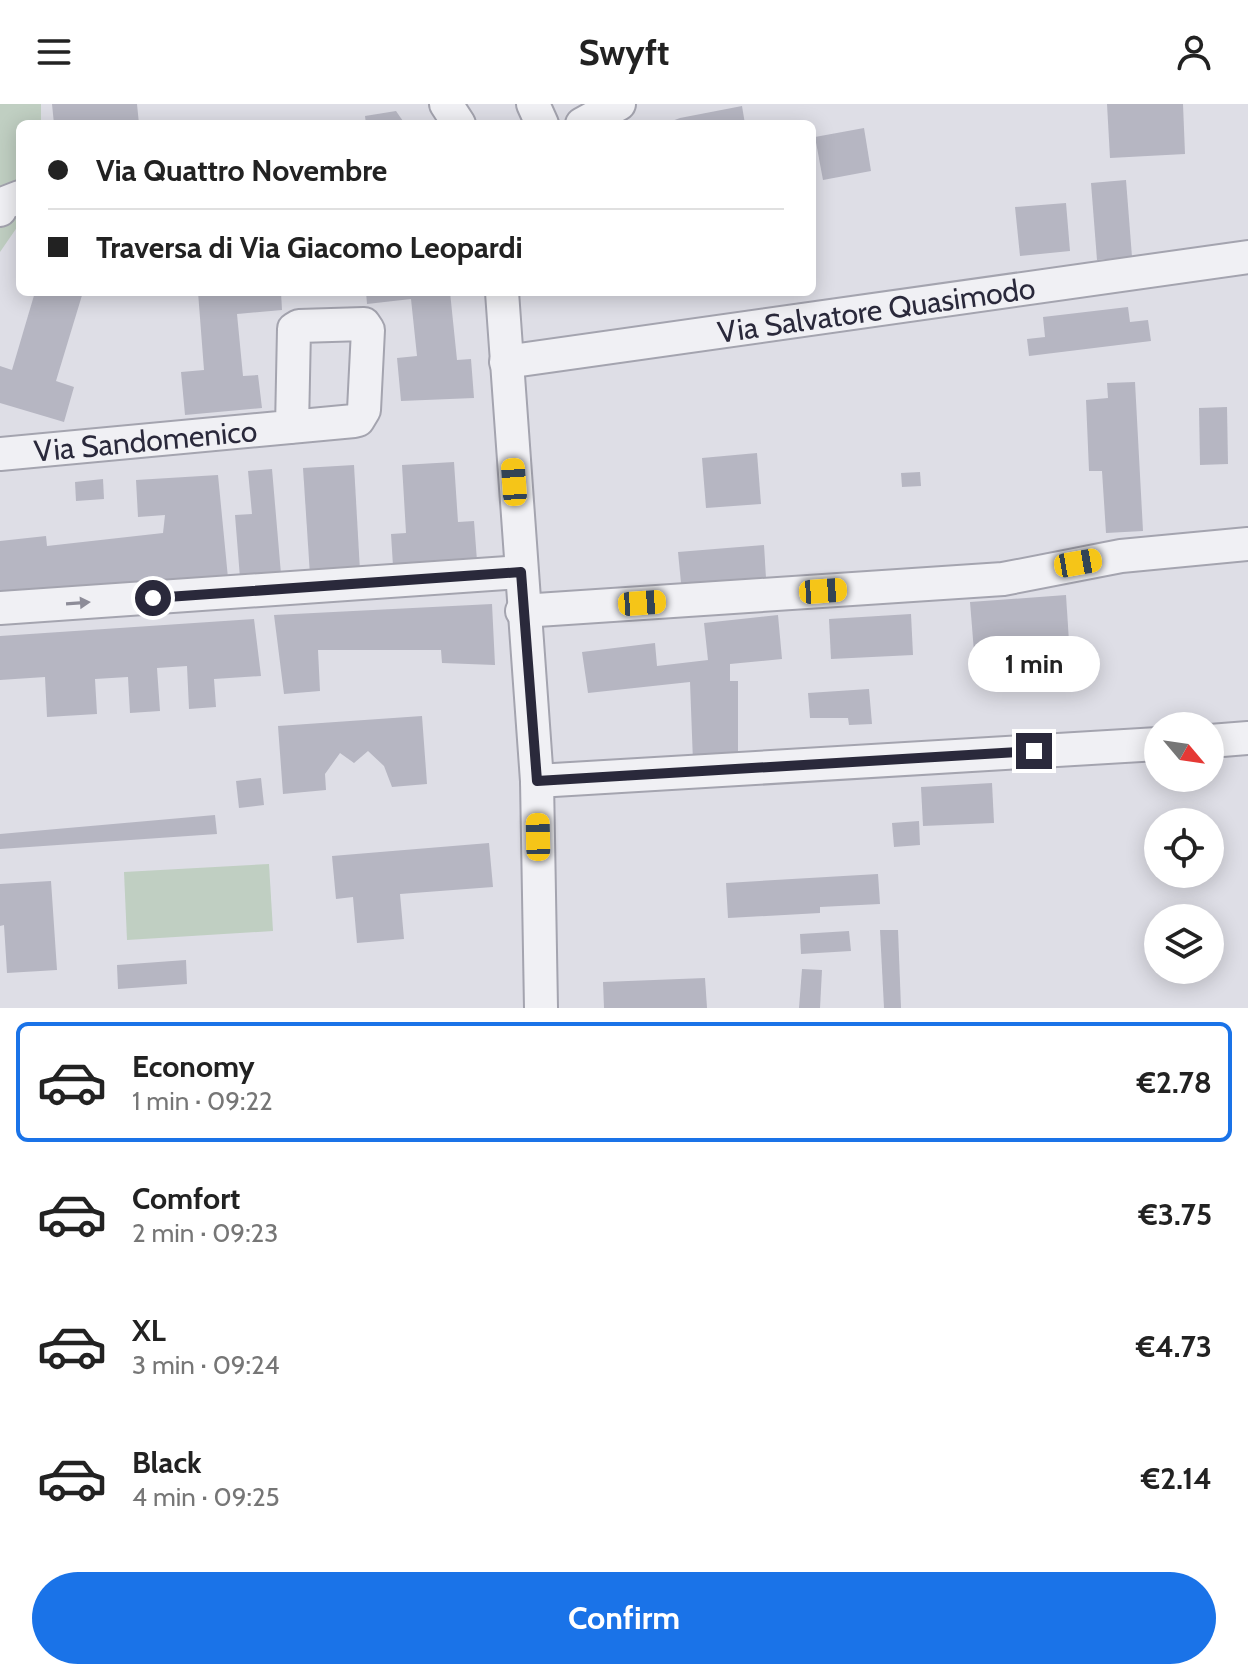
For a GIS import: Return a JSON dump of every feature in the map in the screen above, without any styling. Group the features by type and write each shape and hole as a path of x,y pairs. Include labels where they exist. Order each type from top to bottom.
{"street":[{"path":"542,104 560,104"},
{"path":"589,120 619,104"},
{"path":"0,210 2,204 16,199"},
{"name":"Via Salvatore Quasimodo","path":"506,362 1248,257"},
{"path":"502,296 522,611 537,781 541,1008"},
{"name":"Via Sandomenico","path":"0,454 292,427"},
{"path":"522,611 1003,579 1121,556 1248,544"},
{"path":"0,608 521,572"},
{"path":"1224,740 1248,738"},
{"path":"537,781 1144,745"}],"green space":[{"path":"0,104 41,104 41,120 16,120 16,229 0,252"},
{"path":"269,864 273,931 127,940 124,872"}],"building":[{"path":"52,104 137,104 139,120 54,120"},
{"path":"1107,104 1183,104 1185,154 1110,158"},
{"path":"742,106 744,120 675,120"},
{"path":"396,111 402,120 366,120 365,116"},
{"path":"864,128 871,171 823,180 816,137"},
{"path":"1126,180 1132,257 1097,260 1091,183"},
{"path":"1066,203 1070,251 1020,256 1015,207"},
{"path":"34,296 82,296 56,381 74,387 64,422 0,403 0,366 12,370"},
{"path":"198,296 281,296 282,310 237,314 243,376 258,375 262,408 185,415 181,372 204,370"},
{"path":"366,296 450,296 457,360 471,359 474,398 401,401 397,358 417,356 411,299 367,304"},
{"path":"1128,307 1130,322 1148,320 1151,341 1029,356 1027,339 1045,337 1043,317"},
{"path":"1135,382 1143,531 1106,533 1102,471 1089,471 1086,400 1108,398 1107,383"},
{"path":"1227,407 1228,464 1200,465 1199,408"},
{"path":"757,453 761,504 706,508 702,458"},
{"path":"454,462 458,522 474,521 477,561 393,566 391,534 406,533 402,465"},
{"path":"354,465 360,571 310,575 303,468"},
{"path":"272,469 281,574 240,578 235,515 252,514 248,471"},
{"path":"920,472 921,486 902,487 901,473"},
{"path":"218,475 228,578 0,591 0,541 46,536 47,546 163,533 165,515 138,517 136,480"},
{"path":"103,479 104,499 76,501 75,482"},
{"path":"764,545 766,578 681,583 678,552"},
{"path":"1066,595 1070,657 975,664 970,602"},
{"path":"492,604 495,665 442,663 441,650 318,650 320,691 284,694 274,615"},
{"path":"911,614 913,655 831,659 829,619"},
{"path":"778,615 782,659 730,664 730,681 738,681 738,760 693,762 690,682 588,693 582,652 655,643 657,666 708,660 704,623"},
{"path":"254,619 261,676 214,679 216,707 189,709 187,666 157,668 160,711 130,713 128,677 95,679 97,714 47,717 45,677 0,680 0,636"},
{"path":"869,689 872,724 849,725 848,718 810,718 808,693"},
{"path":"422,716 427,784 392,787 384,766 368,751 354,763 340,753 325,774 326,790 283,794 278,726"},
{"path":"261,778 264,805 239,808 236,781"},
{"path":"992,783 994,823 923,826 921,787"},
{"path":"215,815 217,834 0,849 0,834"},
{"path":"919,821 920,845 894,847 892,823"},
{"path":"489,843 493,887 400,894 404,939 357,943 353,897 336,899 332,856"},
{"path":"878,874 880,904 820,907 820,913 728,918 726,883"},
{"path":"51,881 57,970 7,973 4,925 0,926 0,884"},
{"path":"880,930 898,930 901,1008 884,1008"},
{"path":"849,931 851,951 801,954 800,934"},
{"path":"186,960 187,984 118,989 117,965"},
{"path":"802,969 822,970 820,1008 799,1008"},
{"path":"705,978 707,1008 604,1008 603,982"}],"route":[{"path":"153,598 521,572 537,781 1034,751"}]}
